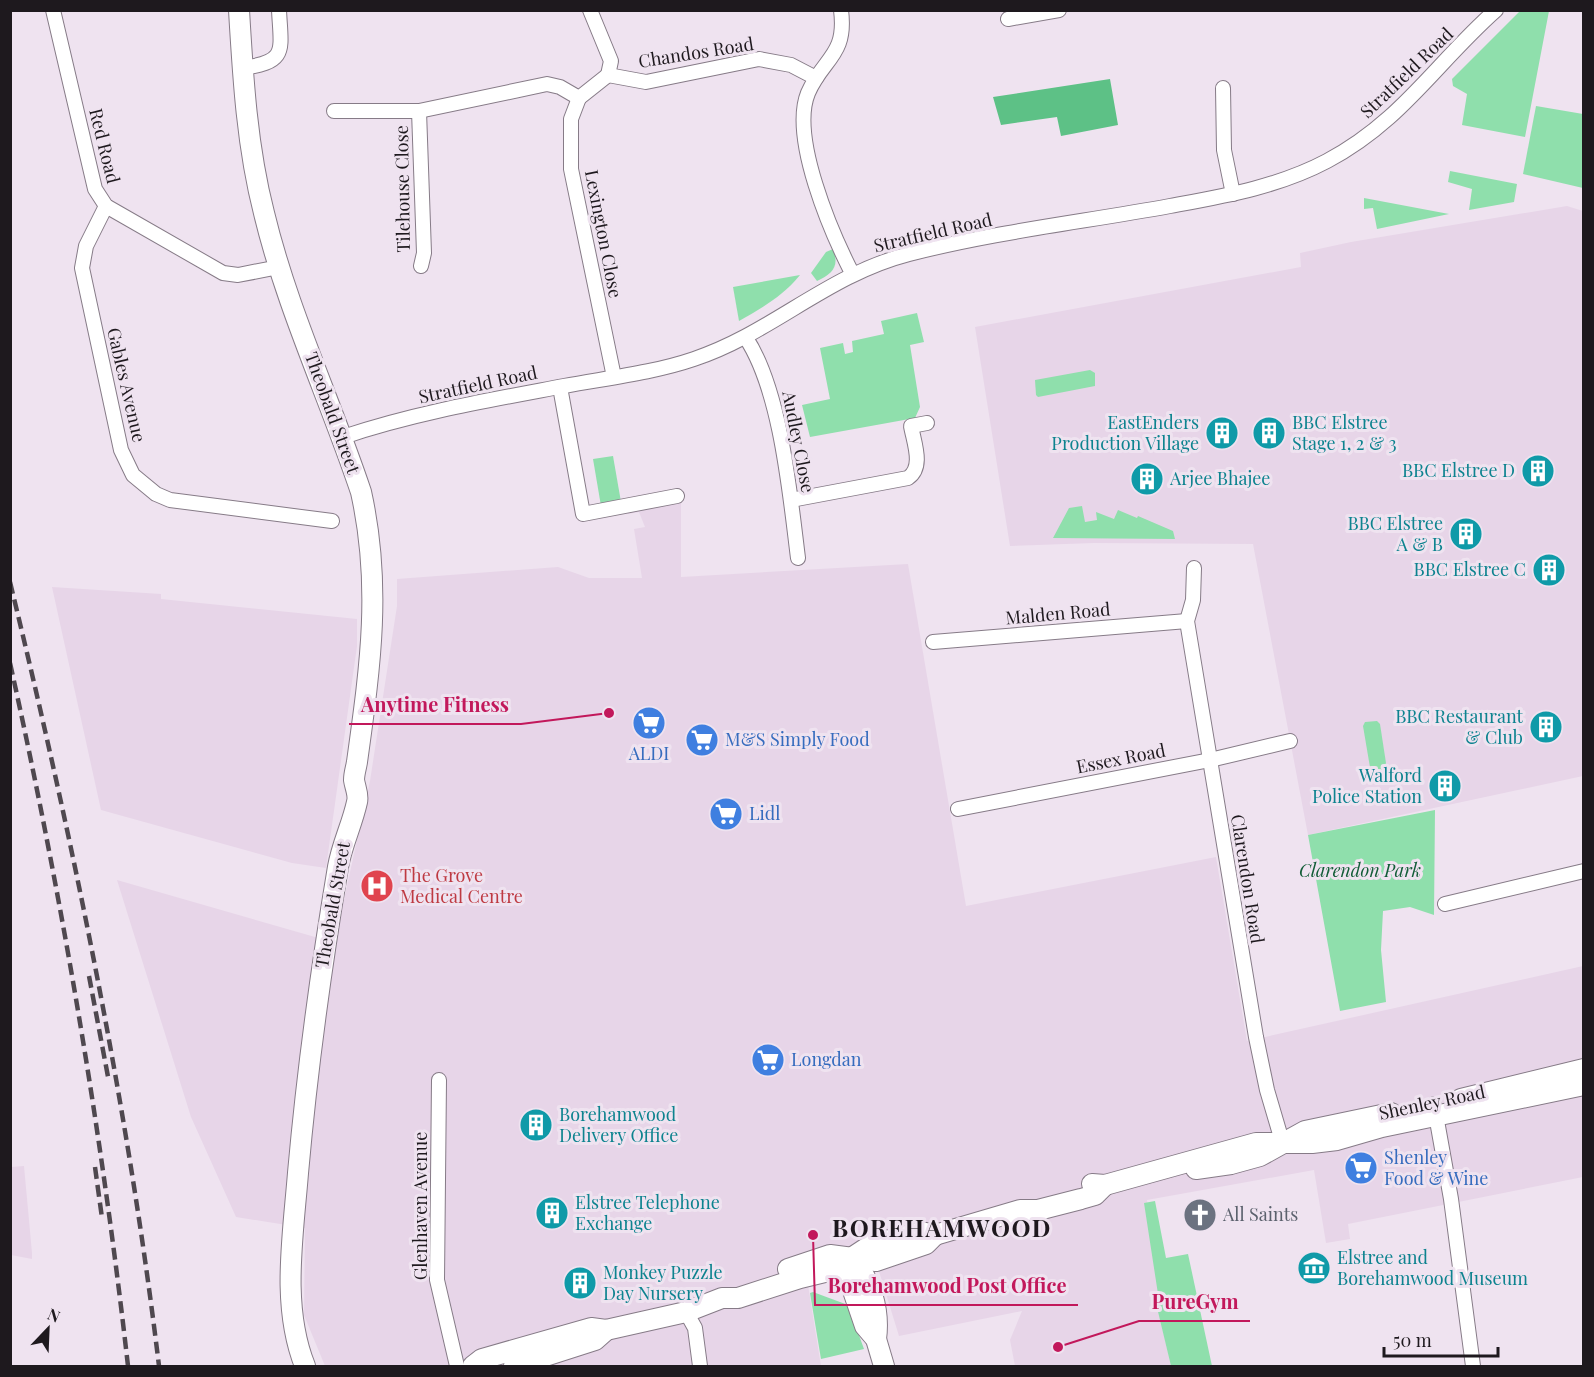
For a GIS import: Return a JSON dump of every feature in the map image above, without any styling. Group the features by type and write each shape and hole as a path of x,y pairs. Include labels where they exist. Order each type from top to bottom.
{"street":[{"name":"Red Road","path":"53,10 95,189 106,207 223,273 238,275 279,267"},
{"name":"Theobald Street","path":"239,10 242,68 257,184 279,267 343,437 369,527 374,571 373,620 354,780 358,800 342,842 310,1053 299,1164 291,1297 292,1327 305,1366"},
{"path":"242,68 266,65 275,59 281,47 279,10"},
{"path":"334,111 419,111 546,84 560,87 579,98 608,75 609,54 590,10"},
{"path":"841,10 843,24 838,51 816,78 803,111 814,183 823,211 852,273"},
{"path":"1008,19 1059,10"},
{"name":"Stratfield Road","path":"343,437 400,420 694,360 746,338 852,273 880,262 935,248 1233,194 1299,174 1361,141 1419,92 1496,10"},
{"name":"Chandos Road","path":"608,75 646,82 759,59 791,65 816,78"},
{"path":"1223,88 1224,150 1233,194"},
{"name":"Lexington Close","path":"579,98 571,119 571,169 614,377"},
{"name":"Tilehouse Close","path":"419,111 424,253 421,266"},
{"name":"Gables Avenue","path":"106,207 86,246 82,268 121,450 133,475 156,494 182,504 332,521"},
{"name":"Audley Close","path":"746,338 763,369 771,393 791,500 798,558"},
{"path":"561,387 583,514 678,496"},
{"path":"791,500 908,478 915,473 918,466 911,426 927,423"},
{"path":"1187,621 1193,600 1194,568"},
{"name":"Malden Road","path":"933,642 1187,621"},
{"name":"Clarendon Road","path":"1187,621 1256,1036 1267,1090 1282,1141"},
{"name":"Essex Road","path":"958,809 1210,760 1290,741"},
{"path":"1445,904 1584,871"},
{"name":"Shenley Road","path":"1435,1111 1584,1069"},
{"name":"Glenhaven Avenue","path":"439,1080 437,1280 457,1366"},
{"name":"Shenley Road","path":"473,1366 482,1359 591,1328 606,1330 686,1312 722,1298 738,1298 833,1270 871,1245 921,1232 935,1235 1020,1210 1038,1210 1081,1199 1095,1195 1105,1185 1256,1143 1282,1141 1305,1131 1584,1085"},
{"path":"1435,1111 1451,1199 1473,1366"},
{"path":"853,1258 867,1276 878,1322 876,1339 884,1366"},
{"path":"686,1312 697,1337 700,1366"},
{"name":"Shenley Road","path":"514,1366 595,1340 606,1330"}],"shaded area":[{"path":"1567,206 1583,211 1583,776 1308,835 1253,544 1094,543 1010,546 975,327 1301,267 1300,253 1351,242"},
{"path":"681,490 681,577 908,564 966,906 1216,857 1247,1041 1583,966 1583,1177 1348,1224 1350,1239 1326,1243 1314,1170 1147,1200 1159,1294 1155,1296 1171,1366 1015,1366 1010,1340 1022,1311 899,1336 878,1268 808,1285 821,1366 325,1366 304,1315 305,1228 236,1217 191,1117 117,880 315,937 336,936 370,781 397,606 397,579 558,567 589,578 642,578 634,529 645,527 639,512 628,514 626,500"},
{"path":"52,587 161,594 161,599 357,619 357,646 326,868 292,863 101,810"},
{"path":"24,1166 32,1259 11,1255 11,1167"}],"green space":[{"path":"1521,10 1549,11 1525,137 1462,125 1467,94 1453,86 1452,79"},
{"path":"1110,79 1118,125 1061,136 1057,117 1001,125 993,97"},
{"path":"1536,106 1583,114 1583,188 1523,174"},
{"path":"1450,171 1517,184 1514,202 1469,210 1472,189 1448,182"},
{"path":"1364,198 1449,214 1377,229 1373,208 1364,209"},
{"path":"833,249 836,261 833,269 827,276 817,281 811,273 826,252"},
{"path":"800,275 779,295 739,321 733,287"},
{"path":"917,313 924,342 910,345 920,407 915,418 810,437 802,405 830,399 820,348 843,343 845,354 853,352 852,341 884,334 881,321"},
{"path":"1090,370 1095,373 1095,386 1038,397 1036,395 1035,380"},
{"path":"613,456 621,502 601,506 593,459"},
{"path":"1082,506 1085,522 1097,520 1096,512 1114,519 1118,510 1173,531 1175,539 1053,538 1069,508"},
{"path":"1377,721 1380,724 1388,776 1385,780 1375,781 1372,779 1363,726 1365,722"},
{"name":"Clarendon Park","path":"1435,810 1434,915 1410,907 1383,911 1381,950 1386,1002 1340,1011 1308,835"},
{"path":"1155,1201 1166,1258 1188,1254 1212,1366 1171,1366 1154,1295 1158,1294 1144,1203"},
{"path":"813,1292 848,1305 864,1349 821,1359 810,1293"}],"railway":[{"path":"10,582 55,776 96,972 131,1168 159,1366"},
{"path":"10,663 47,838 93,1101 128,1366"},
{"path":"89,976 109,1082"},
{"path":"95,1167 102,1218"}],"place":[{"name":"EastEnders Production Village","path":"1222,433"},
{"name":"BBC Elstree Stage 1, 2 & 3","path":"1269,433"},
{"name":"BBC Elstree D","path":"1538,471"},
{"name":"Arjee Bhajee","path":"1147,479"},
{"name":"BBC Elstree A & B","path":"1466,534"},
{"name":"BBC Elstree C","path":"1549,570"},
{"name":"Anytime Fitness","path":"609,713"},
{"name":"ALDI","path":"649,723"},
{"name":"BBC Restaurant & Club","path":"1546,727"},
{"name":"M&S Simply Food","path":"702,740"},
{"name":"Walford Police Station","path":"1445,786"},
{"name":"Lidl","path":"726,814"},
{"name":"The Grove Medical Centre","path":"377,886"},
{"name":"Longdan","path":"768,1060"},
{"name":"Borehamwood Delivery Office","path":"536,1125"},
{"name":"Shenley Food & Wine","path":"1361,1168"},
{"name":"Elstree Telephone Exchange","path":"552,1213"},
{"name":"All Saints","path":"1200,1215"},
{"name":"Borehamwood Post Office","path":"813,1235"},
{"name":"Elstree and Borehamwood Museum","path":"1314,1268"},
{"name":"Monkey Puzzle Day Nursery","path":"580,1283"},
{"name":"PureGym","path":"1058,1347"}],"district":[{"name":"BOREHAMWOOD","path":"942,1229"}]}
